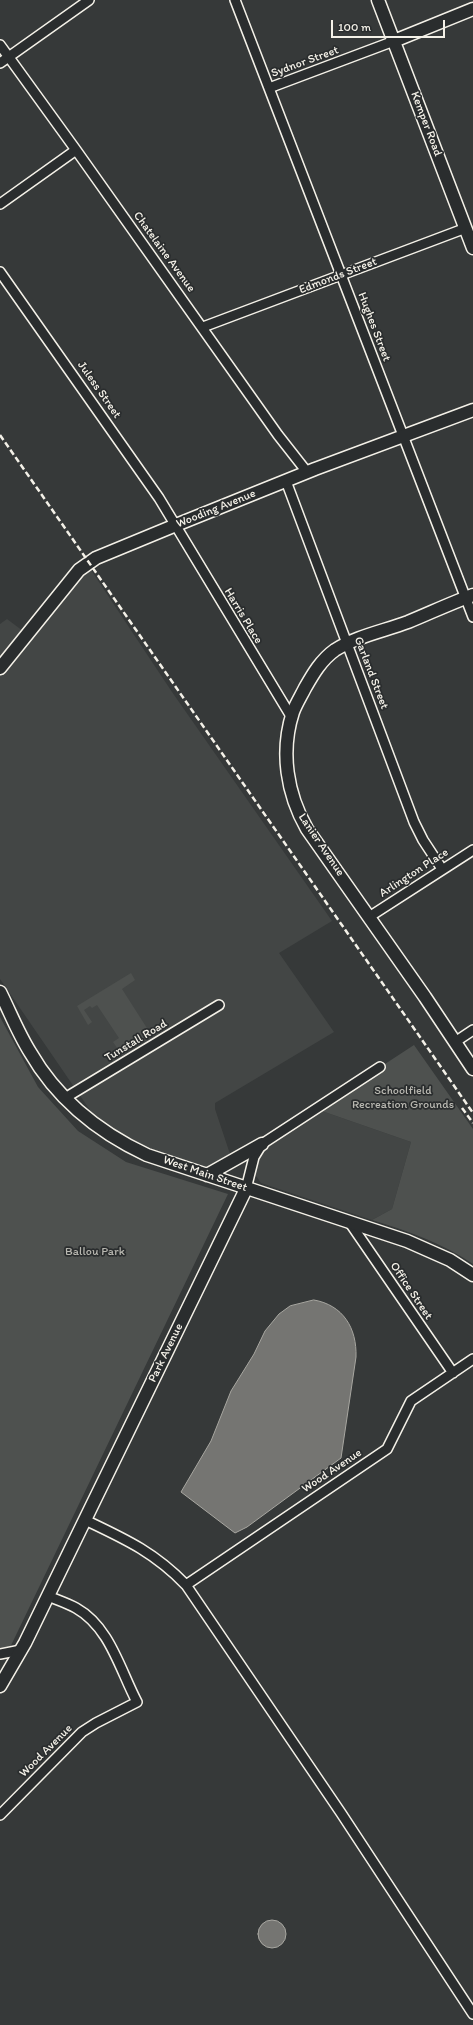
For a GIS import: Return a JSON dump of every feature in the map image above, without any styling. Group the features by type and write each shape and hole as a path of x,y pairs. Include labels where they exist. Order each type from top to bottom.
{"street":[{"path":"0,63 89,0"},
{"name":"Hughes Street","path":"235,0 404,436 469,596 473,618"},
{"name":"Kemper Road","path":"378,0 469,227 473,248"},
{"path":"394,41 473,9"},
{"name":"Sydnor Street","path":"269,88 394,41"},
{"name":"Chatelaine Avenue","path":"0,45 203,327 278,435 307,472"},
{"path":"0,204 76,150"},
{"name":"Edmonds Street","path":"203,327 469,227"},
{"name":"Juless Street","path":"0,272 66,363 176,525"},
{"name":"Wooding Avenue","path":"0,668 84,566 96,558 307,472 473,410"},
{"name":"Garland Street","path":"286,481 414,822 423,840 442,869"},
{"name":"Harris Place","path":"176,525 219,600 292,718"},
{"name":"Lanier Avenue","path":"469,596 409,622 347,643 333,652 315,670 293,711 287,761 289,782 295,804 307,829 473,1070"},
{"name":"Arlington Place","path":"369,917 473,850"},
{"name":"West Main Street","path":"0,992 30,1052 41,1070 65,1098 88,1120 126,1145 147,1155 428,1249 473,1274"},
{"name":"Tunstall Road","path":"65,1098 219,1005"},
{"path":"455,1042 473,1030"},
{"name":"Park Avenue","path":"0,1686 21,1650 48,1596 246,1189 254,1157 262,1144 380,1067"},
{"path":"207,1175 262,1144"},
{"name":"Office Street","path":"350,1223 453,1373"},
{"name":"Wood Avenue","path":"186,1585 386,1449 411,1401 473,1359"},
{"path":"85,1520 138,1546 165,1566 186,1585 341,1813 473,2014"},
{"name":"Wood Avenue","path":"0,1815 82,1732 137,1702 119,1661 99,1628 91,1619 76,1607 48,1596"},
{"path":"0,1654 21,1650"}],"shaded area":[{"path":"87,564 172,692 332,921 279,953 334,1032 215,1103 215,1109 230,1154 200,1173 105,1132 0,979 0,624 7,619 27,634"},
{"path":"316,1109 411,1142 392,1209 372,1220 261,1183 251,1168 256,1151"},
{"path":"314,1300 333,1307 340,1313 351,1328 356,1346 356,1357 341,1458 247,1527 235,1533 181,1492 211,1441 231,1391 254,1354 265,1331 279,1314 290,1306"},
{"path":"272,1920 282,1924 286,1934 282,1944 272,1948 262,1944 258,1934 262,1924"}],"green space":[{"path":"131,973 135,980 122,989 152,1036 122,1055 113,1042 119,1038 97,1005 92,1008 90,1006 84,1010 92,1022 88,1025 77,1006"},
{"name":"Ballou Park","path":"0,1017 38,1087 78,1131 126,1162 228,1194 4,1660 0,1659"},
{"name":"Schoolfield Recreation Grounds","path":"414,1045 473,1129 473,1264 424,1238 372,1220 392,1209 411,1142 316,1109"}],"railway":[{"path":"0,435 473,1113"},
{"path":"462,1108 473,1123"}]}
